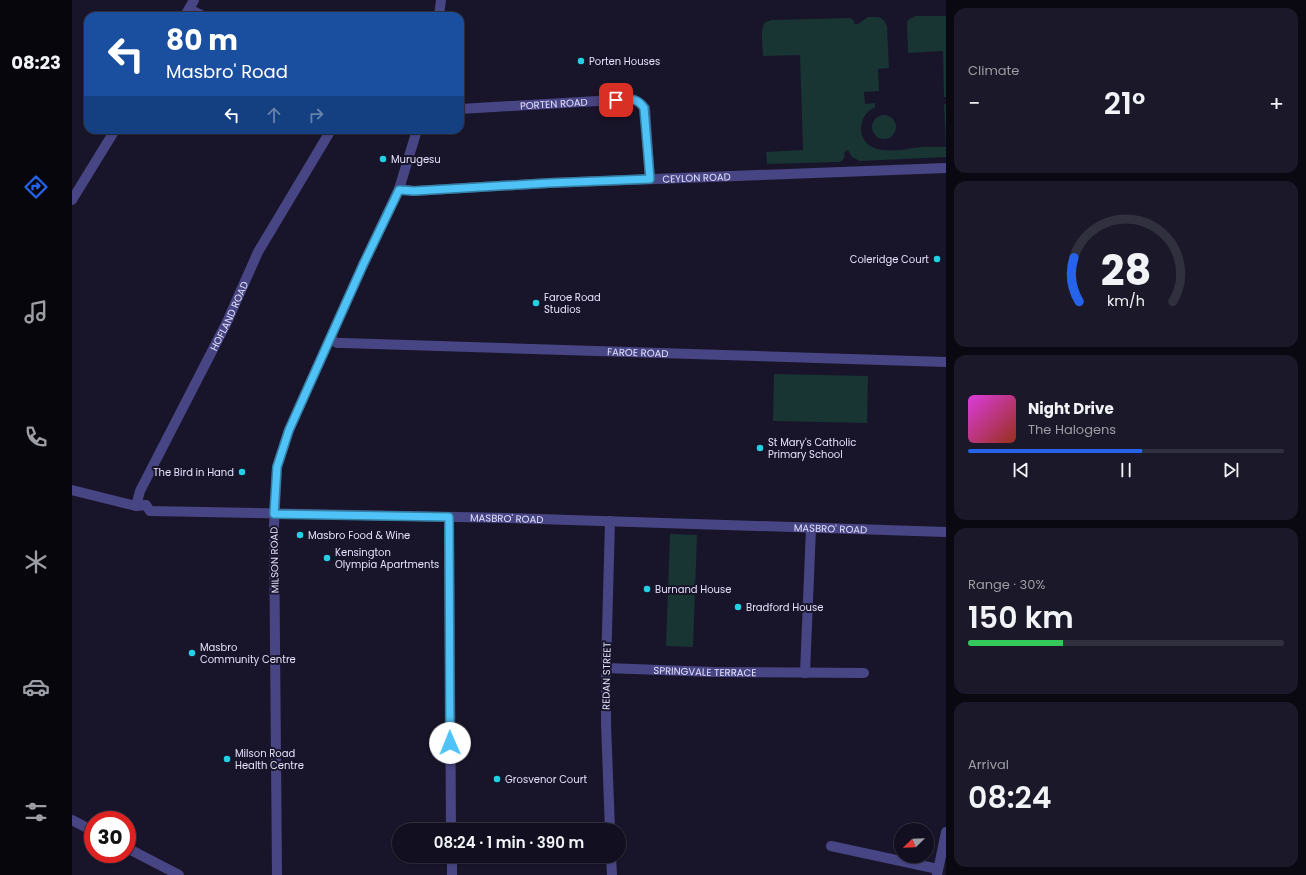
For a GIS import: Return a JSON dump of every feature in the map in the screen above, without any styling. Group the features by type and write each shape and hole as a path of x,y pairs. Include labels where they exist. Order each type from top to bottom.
{"street":[{"path":"440,12 441,0"},
{"name":"PORTEN ROAD","path":"464,109 631,99 636,100 641,102 644,108 650,179"},
{"path":"72,200 112,134"},
{"name":"HOFLAND ROAD","path":"136,506 140,491 226,322 258,252 329,134"},
{"name":"MILSON ROAD","path":"277,875 274,514 276,479 280,456 289,430 363,265 399,190 416,134"},
{"name":"CEYLON ROAD","path":"399,190 414,191 549,183 946,168"},
{"name":"FAROE ROAD","path":"330,339 343,343 946,362"},
{"name":"MASBRO' ROAD","path":"72,490 136,506 146,505 150,510 610,521 946,532"},
{"path":"449,517 451,823"},
{"name":"REDAN STREET","path":"610,521 606,668 606,724 610,823"},
{"path":"805,673 811,528"},
{"name":"SPRINGVALE TERRACE","path":"606,668 714,672 864,673"},
{"path":"72,820 84,826"},
{"path":"831,846 938,872 946,832"},
{"path":"136,853 179,875"},
{"path":"452,863 452,875"},
{"path":"611,863 612,875"}],"green space":[{"path":"915,16 946,16 946,97 944,97 943,51 908,53 907,23 908,20"},
{"path":"868,17 875,17 884,20 887,27 889,68 878,69 879,91 864,92 865,104 875,103 875,107 865,115 863,120 861,132 863,138 872,147 882,150 899,150 918,147 946,147 946,157 860,161 852,157 848,150 844,153 844,158 840,162 767,164 766,152 803,150 800,55 763,56 762,35 764,24 772,20 850,18 855,24 858,24"},
{"path":"944,104 946,104 946,147"},
{"path":"884,115 889,116 895,122 895,132 889,138 884,139 879,138 873,132 872,127 873,122 879,116"},
{"path":"774,374 868,376 867,423 773,421"},
{"path":"670,534 697,535 693,647 666,646"}],"place":[{"name":"Porten Houses","path":"581,61"},
{"name":"Murugesu","path":"383,159"},
{"name":"Coleridge Court","path":"937,259"},
{"name":"Faroe Road Studios","path":"536,303"},
{"name":"St Mary's Catholic Primary School","path":"760,448"},
{"name":"The Bird in Hand","path":"242,472"},
{"name":"Masbro Food & Wine","path":"300,535"},
{"name":"Kensington Olympia Apartments","path":"327,558"},
{"name":"Burnand House","path":"647,589"},
{"name":"Bradford House","path":"738,607"},
{"name":"Masbro Community Centre","path":"192,653"},
{"name":"Milson Road Health Centre","path":"227,759"},
{"name":"Grosvenor Court","path":"497,779"}],"route":[{"path":"450,743 449,517 274,514 277,467 289,430 363,265 399,190 414,191 650,179 644,108 641,102 636,100 616,100"}]}
